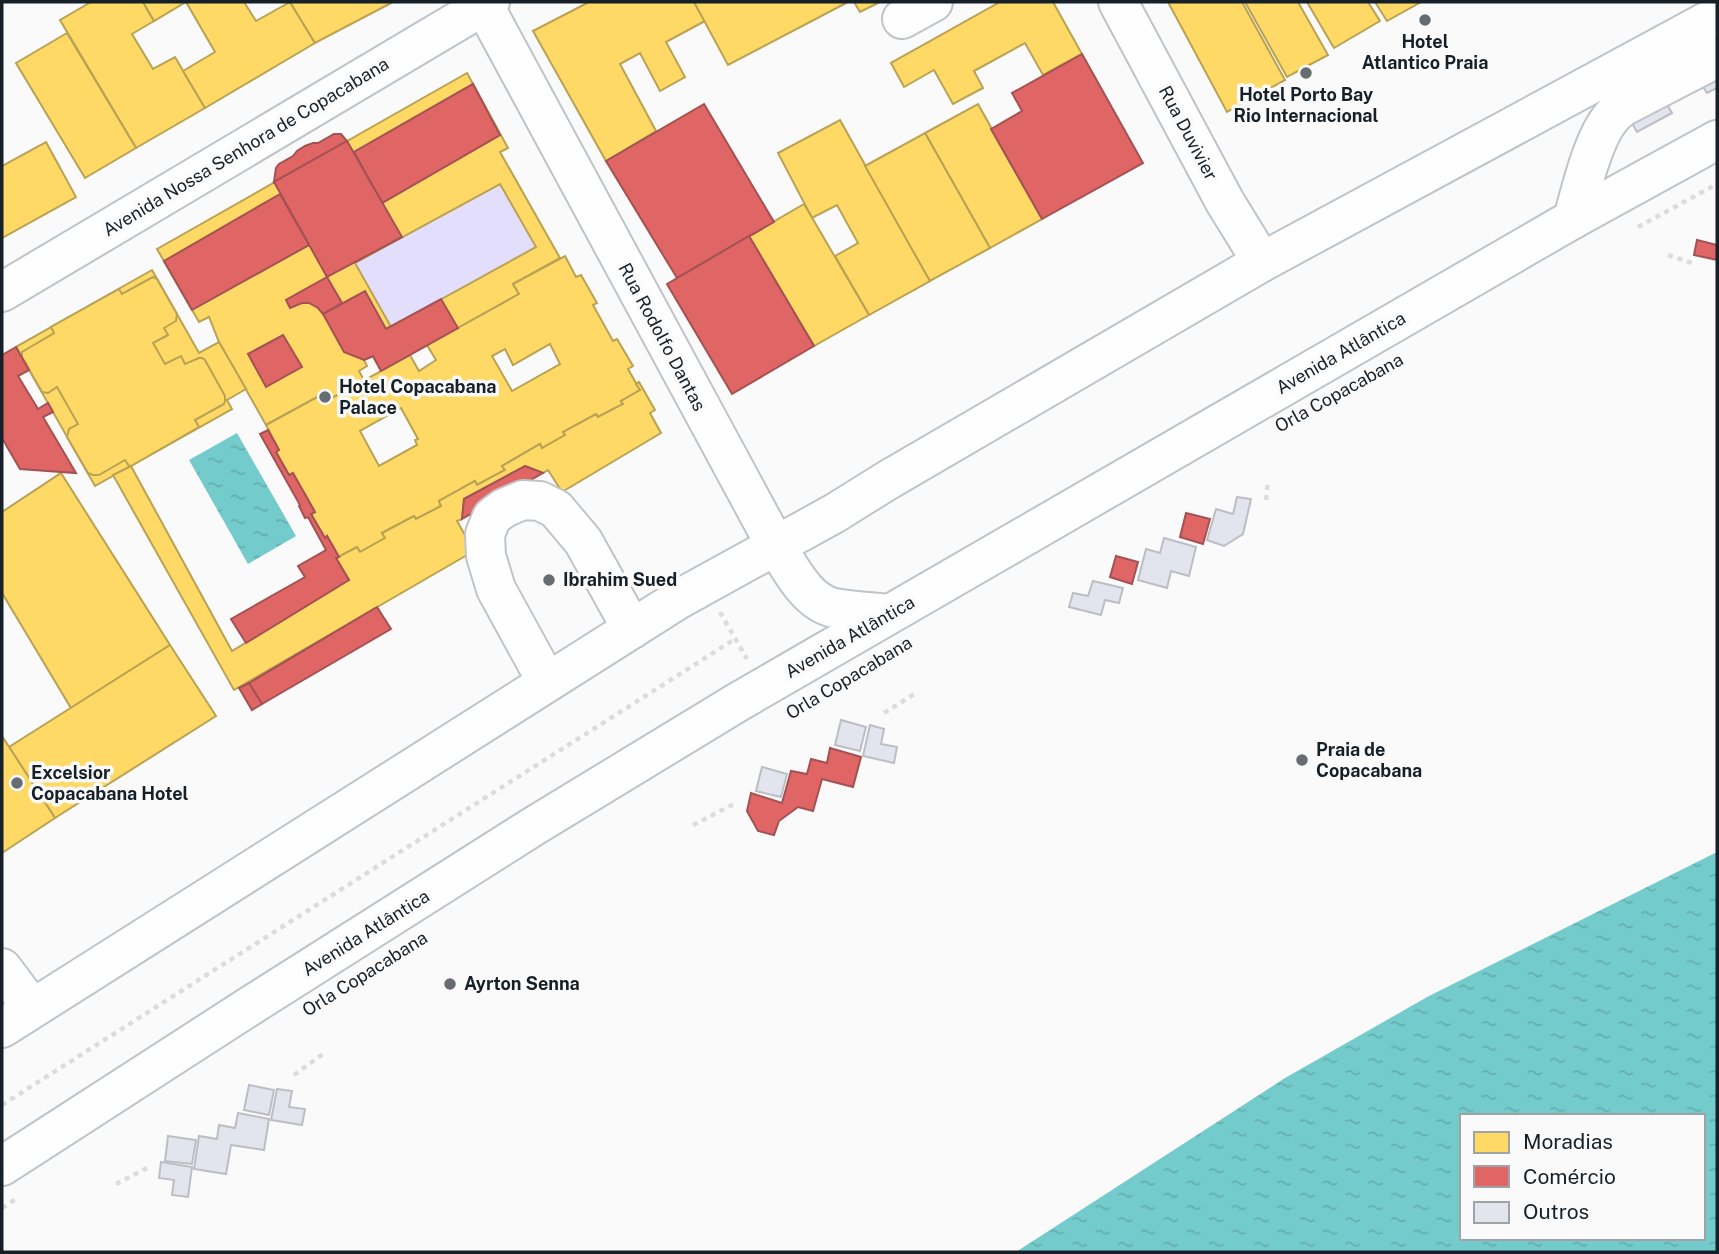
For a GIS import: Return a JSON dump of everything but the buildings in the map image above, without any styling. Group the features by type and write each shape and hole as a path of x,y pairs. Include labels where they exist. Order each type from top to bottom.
{"main road":[{"name":"Rua Duvivier","path":"1118,2 1225,202 1262,262"},
{"name":"Avenida Nossa Senhora de Copacabana","path":"2,292 485,3"},
{"name":"Rua Rodolfo Dantas","path":"485,3 776,546 802,585 816,599 832,607 889,614"},
{"path":"2,968 17,1018 679,599 835,513 1262,262 1717,16"},
{"path":"1573,219 1597,145 1610,118 1622,107 1717,58"},
{"name":"Avenida Atlântica","path":"13,1179 250,1006 534,826 889,614 1573,219 1717,140"},
{"path":"547,682 496,589 486,556 485,534 492,517 504,508 523,500 540,501 556,509 583,541 632,629"}],"path":[{"path":"1637,227 1717,184"},
{"path":"1668,255 1695,264"},
{"path":"1266,500 1268,480"},
{"path":"719,609 751,666"},
{"path":"2,1105 735,639"},
{"path":"884,713 916,693"},
{"path":"693,825 736,803"},
{"path":"294,1075 323,1054"},
{"path":"116,1184 147,1168"},
{"path":"2,1208 13,1179"}],"shaded area":[{"path":"500,184 536,247 391,327 355,263"}],"water":[{"path":"237,433 296,536 248,564 189,460"},
{"path":"1717,852 1717,1252 1016,1252 1285,1078 1429,996"}],"place":[{"name":"Hotel Atlantico Praia","path":"1425,20"},
{"name":"Hotel Porto Bay Rio Internacional","path":"1306,73"},
{"name":"Hotel Copacabana Palace","path":"325,397"},
{"name":"Ibrahim Sued","path":"549,580"},
{"name":"Praia de Copacabana","path":"1302,760"},
{"name":"Excelsior Copacabana Hotel","path":"17,783"},
{"name":"Ayrton Senna","path":"450,984"}]}
